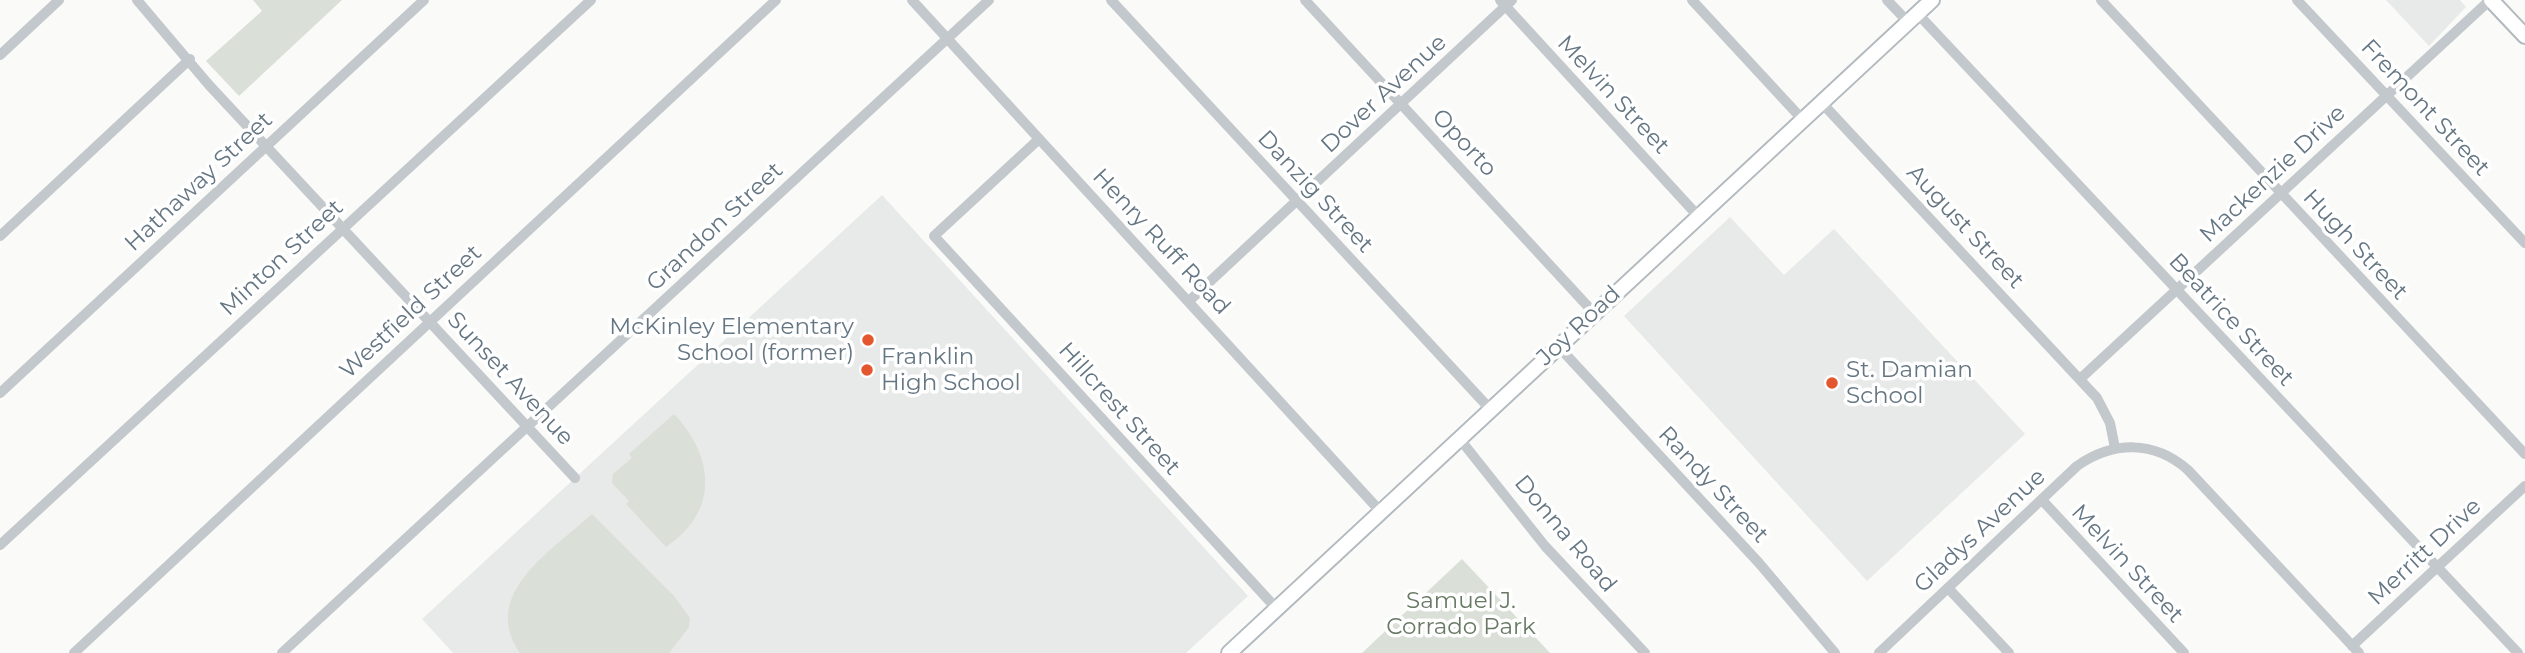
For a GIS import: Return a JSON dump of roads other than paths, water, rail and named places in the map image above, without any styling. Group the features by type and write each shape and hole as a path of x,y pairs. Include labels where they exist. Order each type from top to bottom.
{"street":[{"path":"0,55 59,0"},
{"name":"Sunset Avenue","path":"137,0 209,85 575,478"},
{"name":"Hathaway Street","path":"0,393 424,0"},
{"name":"Minton Street","path":"0,545 591,0"},
{"name":"Westfield Street","path":"74,653 776,0"},
{"name":"Henry Ruff Road","path":"912,0 1380,511"},
{"name":"Grandon Street","path":"282,653 989,0"},
{"name":"Danzig Street","path":"1111,0 1490,409"},
{"name":"Oporto","path":"1305,0 1594,313"},
{"path":"1692,0 1802,119"},
{"name":"Beatrice Street","path":"1886,0 1912,18 2176,290 2518,653"},
{"name":"Joy Road","path":"1228,653 1932,0"},
{"name":"Hugh Street","path":"2101,0 2525,454"},
{"name":"Fremont Street","path":"2297,0 2525,243"},
{"path":"2491,0 2525,36"},
{"name":"Mackenzie Drive","path":"2080,379 2491,0"},
{"name":"Dover Avenue","path":"1189,301 1401,104 1506,2"},
{"name":"Melvin Street","path":"1506,2 1698,216"},
{"path":"0,236 190,60"},
{"name":"August Street","path":"1821,102 2080,379"},
{"name":"Hillcrest Street","path":"1039,139 934,236 1276,608"},
{"name":"Randy Street","path":"1558,346 1759,563 1835,653"},
{"path":"2080,379 2105,411 2115,448 2151,449 2182,465 2355,649"},
{"name":"Donna Road","path":"1459,438 1545,546 1644,653"},
{"name":"Gladys Avenue","path":"1879,653 2084,461 2115,448"},
{"name":"Merritt Drive","path":"2355,649 2437,567 2525,486"},
{"name":"Melvin Street","path":"2042,500 2185,653"},
{"path":"1948,588 2009,653"}],"place":[{"name":"McKinley Elementary School (former)","path":"868,340"},
{"name":"Franklin High School","path":"867,370"},
{"name":"St. Damian School","path":"1832,383"}],"park label":[{"name":"Samuel J. Corrado Park","path":"1461,614"}]}
